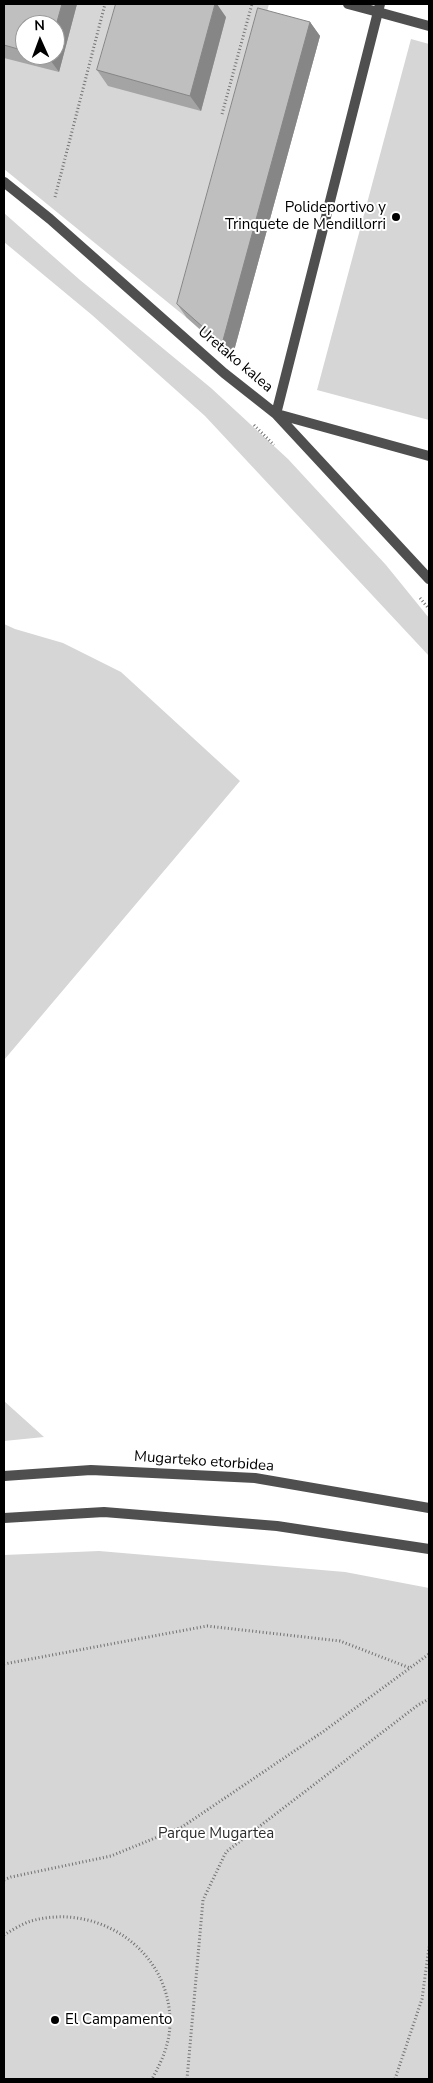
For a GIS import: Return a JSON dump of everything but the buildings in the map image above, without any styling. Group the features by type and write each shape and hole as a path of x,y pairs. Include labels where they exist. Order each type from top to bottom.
{"street":[{"path":"348,4 379,8 429,26"},
{"path":"379,8 276,414 429,456"},
{"name":"Uretako kalea","path":"4,182 50,219 224,373 276,414 429,579"},
{"name":"Mugarteko etorbidea","path":"4,1476 91,1470 255,1478 429,1508"},
{"path":"4,1518 104,1512 276,1526 429,1549"}],"path":[{"path":"50,219 104,4"},
{"path":"222,114 252,4"},
{"path":"4,1664 207,1626 340,1641 410,1668"},
{"path":"4,1880 111,1856 182,1827 324,1731 429,1654"},
{"path":"187,2079 203,1900 226,1852 418,1705 429,1699"},
{"path":"4,1935 30,1921 63,1916 96,1921 126,1936 150,1959 165,1989 170,2022 165,2054 152,2079"},
{"path":"395,2079 422,1999 429,1947"}],"green space":[{"path":"4,4 269,4 187,318 4,169"},
{"name":"Polideportivo y Trinquete de Mendillorri","path":"411,39 429,44 429,420 317,390"},
{"path":"4,213 80,280 211,388 288,459 386,565 429,618 429,656 205,416 92,315 4,242"},
{"path":"4,624 63,643 121,672 240,781 4,1060"},
{"path":"4,1401 44,1437 4,1441"},
{"name":"Parque Mugartea","path":"99,1551 345,1572 429,1588 429,2079 4,2079 4,1555"}],"place":[{"name":"Polideportivo y Trinquete de Mendillorri","path":"396,217"},
{"name":"El Campamento","path":"55,2020"}]}
